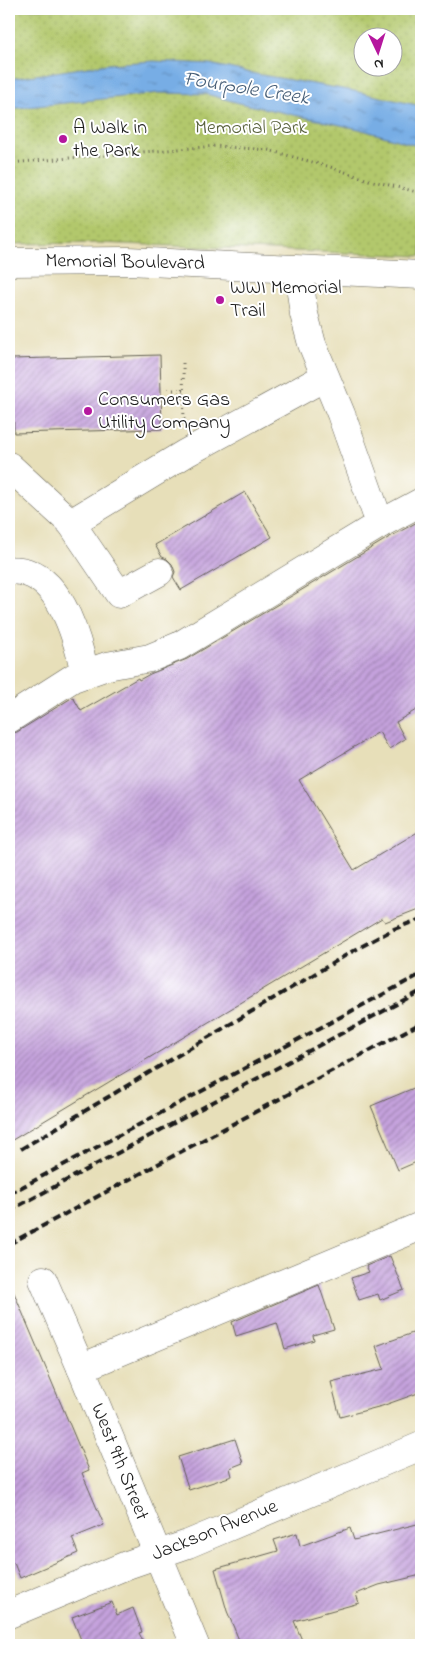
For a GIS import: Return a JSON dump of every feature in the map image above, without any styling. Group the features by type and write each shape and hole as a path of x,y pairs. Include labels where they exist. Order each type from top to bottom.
{"street":[{"name":"Memorial Boulevard","path":"9,262 128,261 421,275"},
{"path":"298,270 304,314 312,344 341,414 380,524"},
{"path":"71,523 186,453 326,377"},
{"path":"9,466 71,523 120,594 159,572"},
{"path":"9,719 73,678 106,666 150,658 179,646 380,524 421,502"},
{"path":"9,570 27,572 45,582 56,596 72,629 85,674"},
{"path":"81,1368 421,1226"},
{"name":"West 9th Street","path":"43,1280 195,1645"},
{"name":"Jackson Avenue","path":"9,1614 127,1565 188,1544 421,1446"}],"path":[{"path":"9,163 216,146 242,147 294,156 369,180 421,193"},
{"path":"183,363 184,434"},
{"path":"168,390 184,390"}],"green space":[{"name":"Memorial Park","path":"9,9 421,9 421,256 99,243 9,244"}],"water":[{"name":"Fourpole Creek","path":"154,61 210,64 354,91 421,106 421,147 359,129 206,94 159,93 9,109 9,79 108,64"}],"building":[{"name":"Consumers Gas Utility Company","path":"160,355 162,429 14,433 12,359"},
{"path":"245,492 272,537 181,590 173,577 175,572 172,564 162,557 155,545"},
{"path":"421,520 421,707 396,722 405,739 389,749 379,732 299,780 354,870 421,830 421,908 385,922 382,918 9,1142 9,734 17,732 73,697 81,711 138,678 139,680 187,659"},
{"path":"421,1085 421,1160 398,1170 371,1106"},
{"path":"390,1256 404,1290 380,1300 378,1294 359,1300 351,1278 369,1272 366,1266"},
{"path":"9,1281 89,1470 82,1473 104,1525 72,1538 78,1553 20,1578 14,1563 9,1565"},
{"path":"319,1285 334,1329 313,1335 314,1340 285,1349 277,1323 236,1336 232,1322"},
{"path":"421,1330 421,1392 382,1406 340,1417 331,1382 384,1369 376,1346"},
{"path":"235,1439 243,1463 230,1468 232,1476 189,1490 178,1457"},
{"path":"421,1523 421,1575 379,1585 356,1594 359,1603 294,1621 304,1645 241,1645 227,1611 215,1569 278,1551 274,1540 297,1533 300,1546 350,1528 354,1540"},
{"path":"112,1602 117,1615 133,1608 142,1632 139,1633 145,1645 83,1645 72,1617"}],"railway":[{"path":"21,1149 353,951 394,929 421,919"},
{"path":"9,1194 421,974"},
{"path":"9,1211 421,991"},
{"path":"9,1244 421,1023"}],"place":[{"name":"A Walk in the Park","path":"63,139"},
{"name":"WWI Memorial Trail","path":"220,300"},
{"name":"Consumers Gas Utility Company","path":"88,411"}]}
